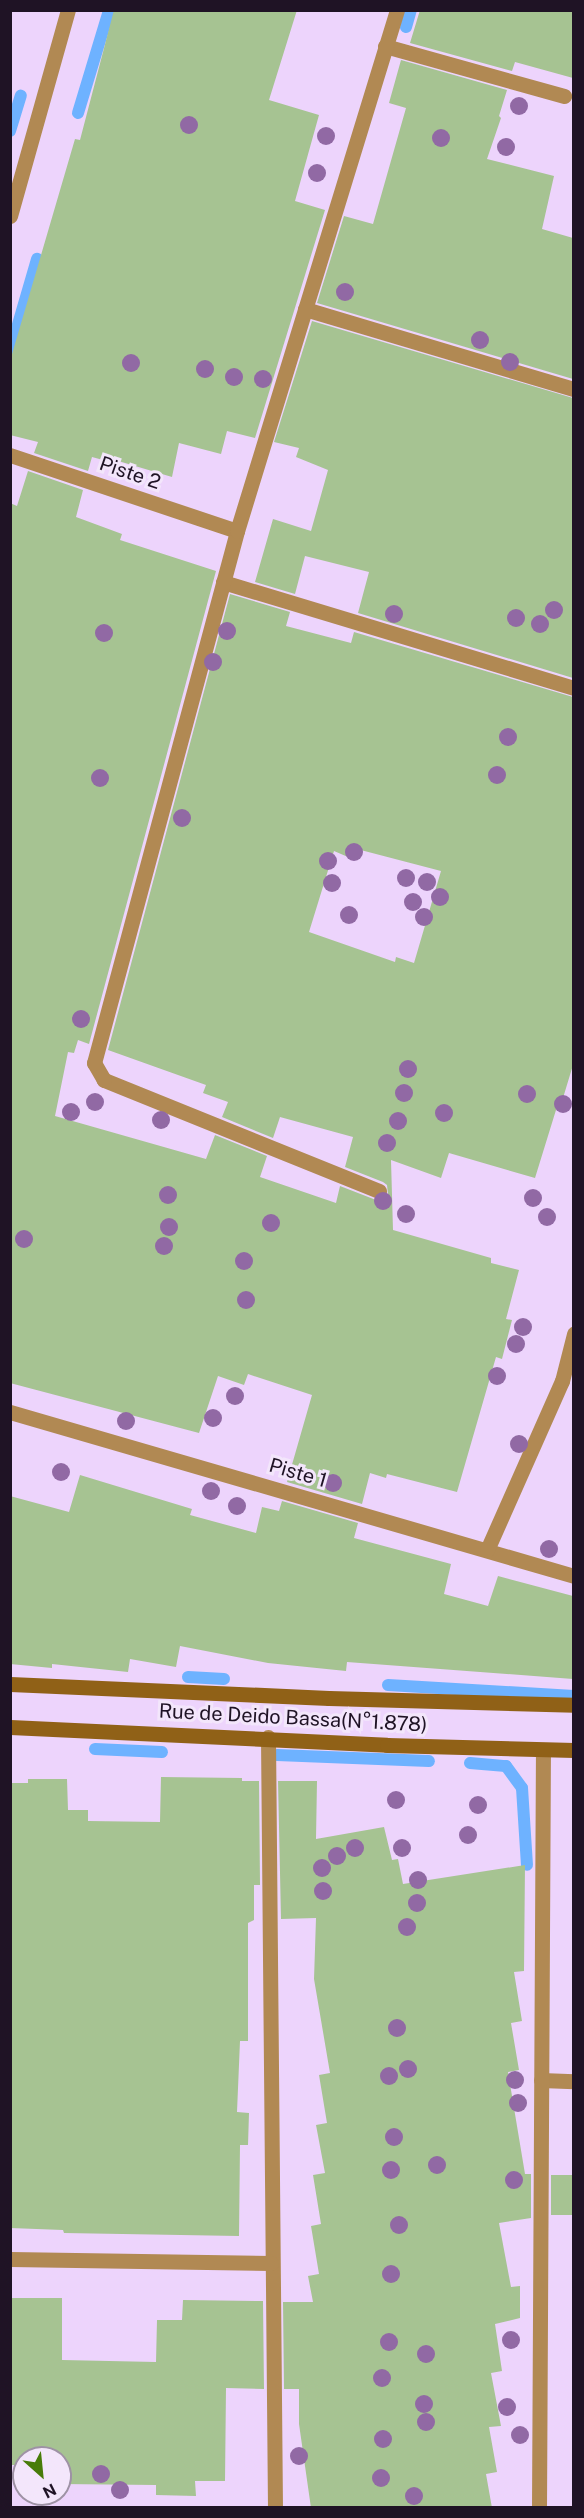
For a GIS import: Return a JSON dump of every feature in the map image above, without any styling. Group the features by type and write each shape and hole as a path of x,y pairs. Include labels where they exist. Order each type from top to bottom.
{"main road":[{"name":"Rue de Deido Bassa(N°1.878)","path":"10,1684 330,1698 573,1705"},
{"name":"Rue de Deido Bassa(N°1.878)","path":"10,1727 268,1737 387,1745 573,1750"}],"street":[{"path":"10,216 68,10"},
{"path":"379,1191 104,1080 94,1063 237,531 397,10"},
{"path":"385,46 564,96"},
{"path":"304,309 573,389"},
{"name":"Piste 2","path":"10,455 237,531"},
{"path":"223,582 573,688"},
{"path":"487,1550 562,1381 573,1334"},
{"name":"Piste 1","path":"10,1412 573,1576"},
{"path":"268,1737 275,2508"},
{"path":"539,2508 543,1750"},
{"path":"541,2080 573,2081"},
{"path":"10,2259 271,2263"}],"building":[{"path":"114,10 297,10 269,100 319,115 295,201 325,210 255,438 227,431 221,454 179,443 172,477 115,460 114,463 92,457 88,471 34,453 38,442 10,435 10,361 75,139 80,140"},
{"path":"420,10 573,10 573,78 515,62 512,71 410,43"},
{"path":"401,60 507,90 499,116 501,118 487,159 554,176 542,229 573,238 573,379 317,303 344,216 373,224 406,108 389,103"},
{"path":"312,321 573,398 573,678 358,613 369,572 305,556 295,594 255,582 273,519 311,531 328,470 296,457 299,448 274,442"},
{"path":"28,471 83,490 76,517 122,534 120,540 216,571 89,1044 78,1040 74,1053 68,1052 55,1116 206,1159 215,1135 267,1156 260,1177 336,1203 340,1186 376,1200 384,1199 388,1194 387,1185 383,1182 345,1167 353,1137 280,1117 273,1138 222,1117 228,1102 203,1093 206,1085 108,1050 230,594 290,612 286,626 351,643 354,632 573,697 573,1065 563,1098 560,1097 535,1178 449,1153 441,1178 391,1160 393,1230 491,1258 491,1263 519,1270 506,1319 512,1320 502,1359 496,1357 457,1492 387,1474 386,1478 370,1473 362,1504 287,1482 312,1395 248,1374 244,1385 218,1376 199,1433 10,1383 10,503 17,506","holes":["353,848 441,871 414,963 396,957 395,962 309,932 334,851 348,857"]},
{"path":"80,1475 192,1509 190,1515 256,1533 262,1507 279,1511 282,1501 358,1523 354,1538 451,1564 444,1594 488,1606 498,1576 573,1596 573,1679 347,1662 346,1671 268,1663 180,1646 176,1667 130,1659 128,1672 52,1664 52,1668 10,1664 10,1496 69,1512"},
{"path":"161,1777 242,1778 242,1781 259,1781 260,1885 254,1885 254,1920 248,1923 248,2041 240,2041 237,2112 249,2113 248,2145 240,2145 239,2236 64,2233 63,2230 10,2228 10,1783 28,1783 28,1779 67,1779 68,1810 88,1810 88,1821 160,1822"},
{"path":"278,1781 317,1781 316,1839 384,1827 392,1860 398,1859 403,1884 525,1865 524,1971 514,1972 522,2021 511,2023 519,2070 508,2072 525,2174 531,2174 531,2218 499,2223 511,2287 520,2286 520,2318 495,2324 502,2371 491,2373 501,2426 489,2427 497,2472 486,2474 492,2508 311,2508 299,2424 299,2389 284,2389 283,2302 313,2302 308,2276 319,2274 311,2226 321,2224 313,2175 325,2173 316,2125 327,2123 319,2075 330,2073 314,1979 316,1918 281,1919"},
{"path":"551,2175 573,2175 573,2215 551,2215"},
{"path":"10,2298 62,2298 62,2360 156,2362 157,2320 182,2320 183,2300 263,2301 264,2389 226,2388 225,2481 195,2481 196,2496 156,2495 156,2485 72,2484 72,2446 12,2446 12,2465 10,2465"}],"waterway":[{"path":"78,113 109,10"},
{"path":"406,27 411,10"},
{"path":"10,131 21,96"},
{"path":"10,352 37,259"},
{"path":"188,1677 224,1679"},
{"path":"388,1685 574,1696"},
{"path":"95,1749 162,1752"},
{"path":"277,1755 429,1761"},
{"path":"470,1763 506,1766 522,1788 527,1865"}]}
